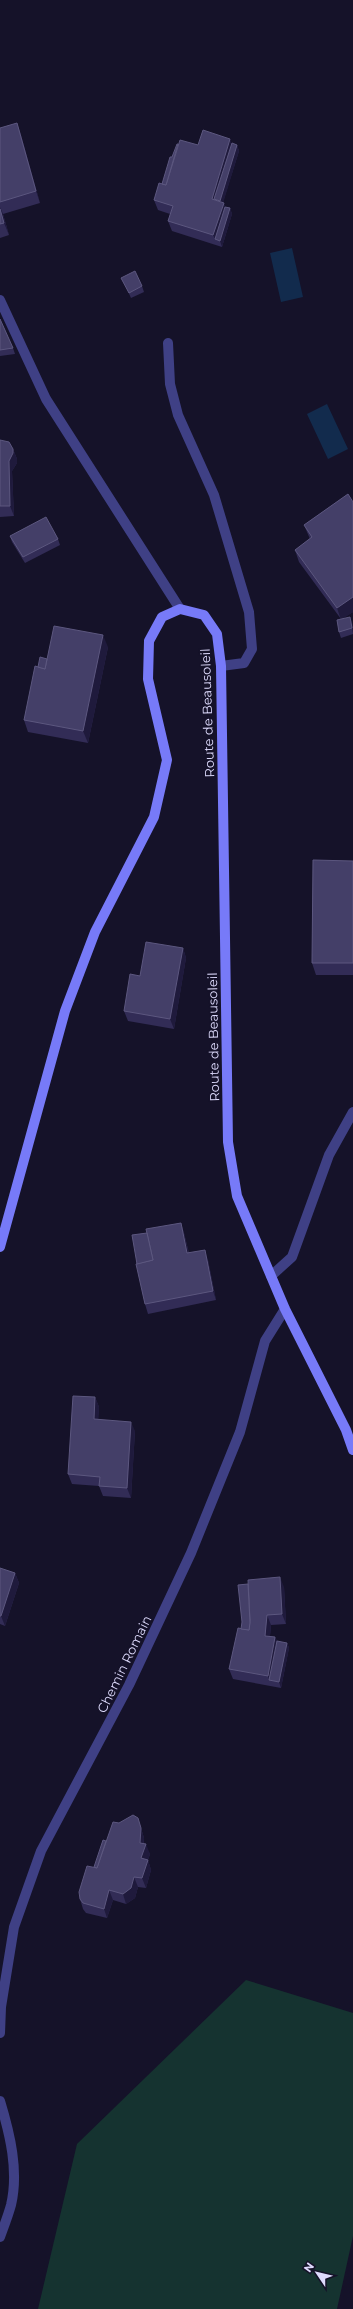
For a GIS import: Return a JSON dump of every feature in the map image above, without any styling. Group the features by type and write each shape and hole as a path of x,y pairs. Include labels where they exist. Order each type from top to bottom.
{"street":[{"path":"0,300 46,399 180,609 162,617 148,642 148,679 167,760 154,817 95,932 65,1011 0,1247"},
{"path":"168,343 170,384 178,415 214,495 249,612 252,649 244,663 221,666"},
{"name":"Route de Beausoleil","path":"180,609 204,615 217,634 221,666 228,1142 237,1196 285,1309 346,1430 353,1450"},
{"path":"271,1276 292,1257 329,1155 353,1112"},
{"name":"Chemin Romain","path":"0,2033 1,2007 14,1927 41,1852 129,1685 191,1553 240,1432 265,1341 285,1309"},
{"path":"0,2101 7,2125 14,2171 11,2204 0,2237"}],"green space":[{"path":"246,1980 353,2013 353,2236 337,2309 38,2309 77,2144"}],"water":[{"path":"292,248 303,297 281,302 270,253"},
{"path":"327,404 348,449 328,459 307,414"}],"building":[{"path":"17,123 36,191 0,202 0,128"},
{"path":"203,130 230,139 212,199 224,203 213,235 168,221 173,206 154,200 159,183 166,185 180,140 198,145"},
{"path":"232,143 237,145 220,201 214,199"},
{"path":"177,144 166,185 162,184 170,157 172,157"},
{"path":"225,207 230,208 220,241 215,239"},
{"path":"0,209 4,223 0,224"},
{"path":"135,271 142,286 129,293 121,278"},
{"path":"0,319 13,348 0,350"},
{"path":"0,440 9,442 13,449 13,453 9,461 10,506 0,506"},
{"path":"348,494 353,502 353,597 337,608 295,550 312,537 304,525"},
{"path":"46,517 58,539 23,557 10,536"},
{"path":"350,617 352,628 339,632 337,620"},
{"path":"54,626 103,635 83,731 24,720 35,666 45,669"},
{"path":"40,657 47,659 45,669 38,667"},
{"path":"313,860 353,861 353,963 312,963"},
{"path":"146,942 183,948 170,1019 124,1011 130,974 140,976"},
{"path":"181,1223 187,1253 205,1250 213,1291 145,1304 136,1264 153,1260 146,1229"},
{"path":"147,1233 153,1260 137,1264 132,1235"},
{"path":"73,1396 95,1397 94,1419 131,1422 127,1488 99,1486 100,1477 68,1474"},
{"path":"0,1568 15,1573 1,1616 0,1616"},
{"path":"280,1577 282,1614 267,1615 265,1636 275,1637 268,1676 229,1669 238,1628 249,1630 248,1580"},
{"path":"248,1584 249,1630 241,1629 242,1622 238,1585"},
{"path":"277,1641 287,1643 279,1682 269,1680"},
{"path":"133,1815 138,1818 141,1828 140,1843 146,1844 141,1858 148,1860 142,1878 134,1877 131,1888 123,1894 109,1890 104,1909 83,1903 80,1899 79,1892 87,1866 97,1868 113,1822 119,1823"},
{"path":"103,1840 106,1841 97,1868 94,1867"}]}
